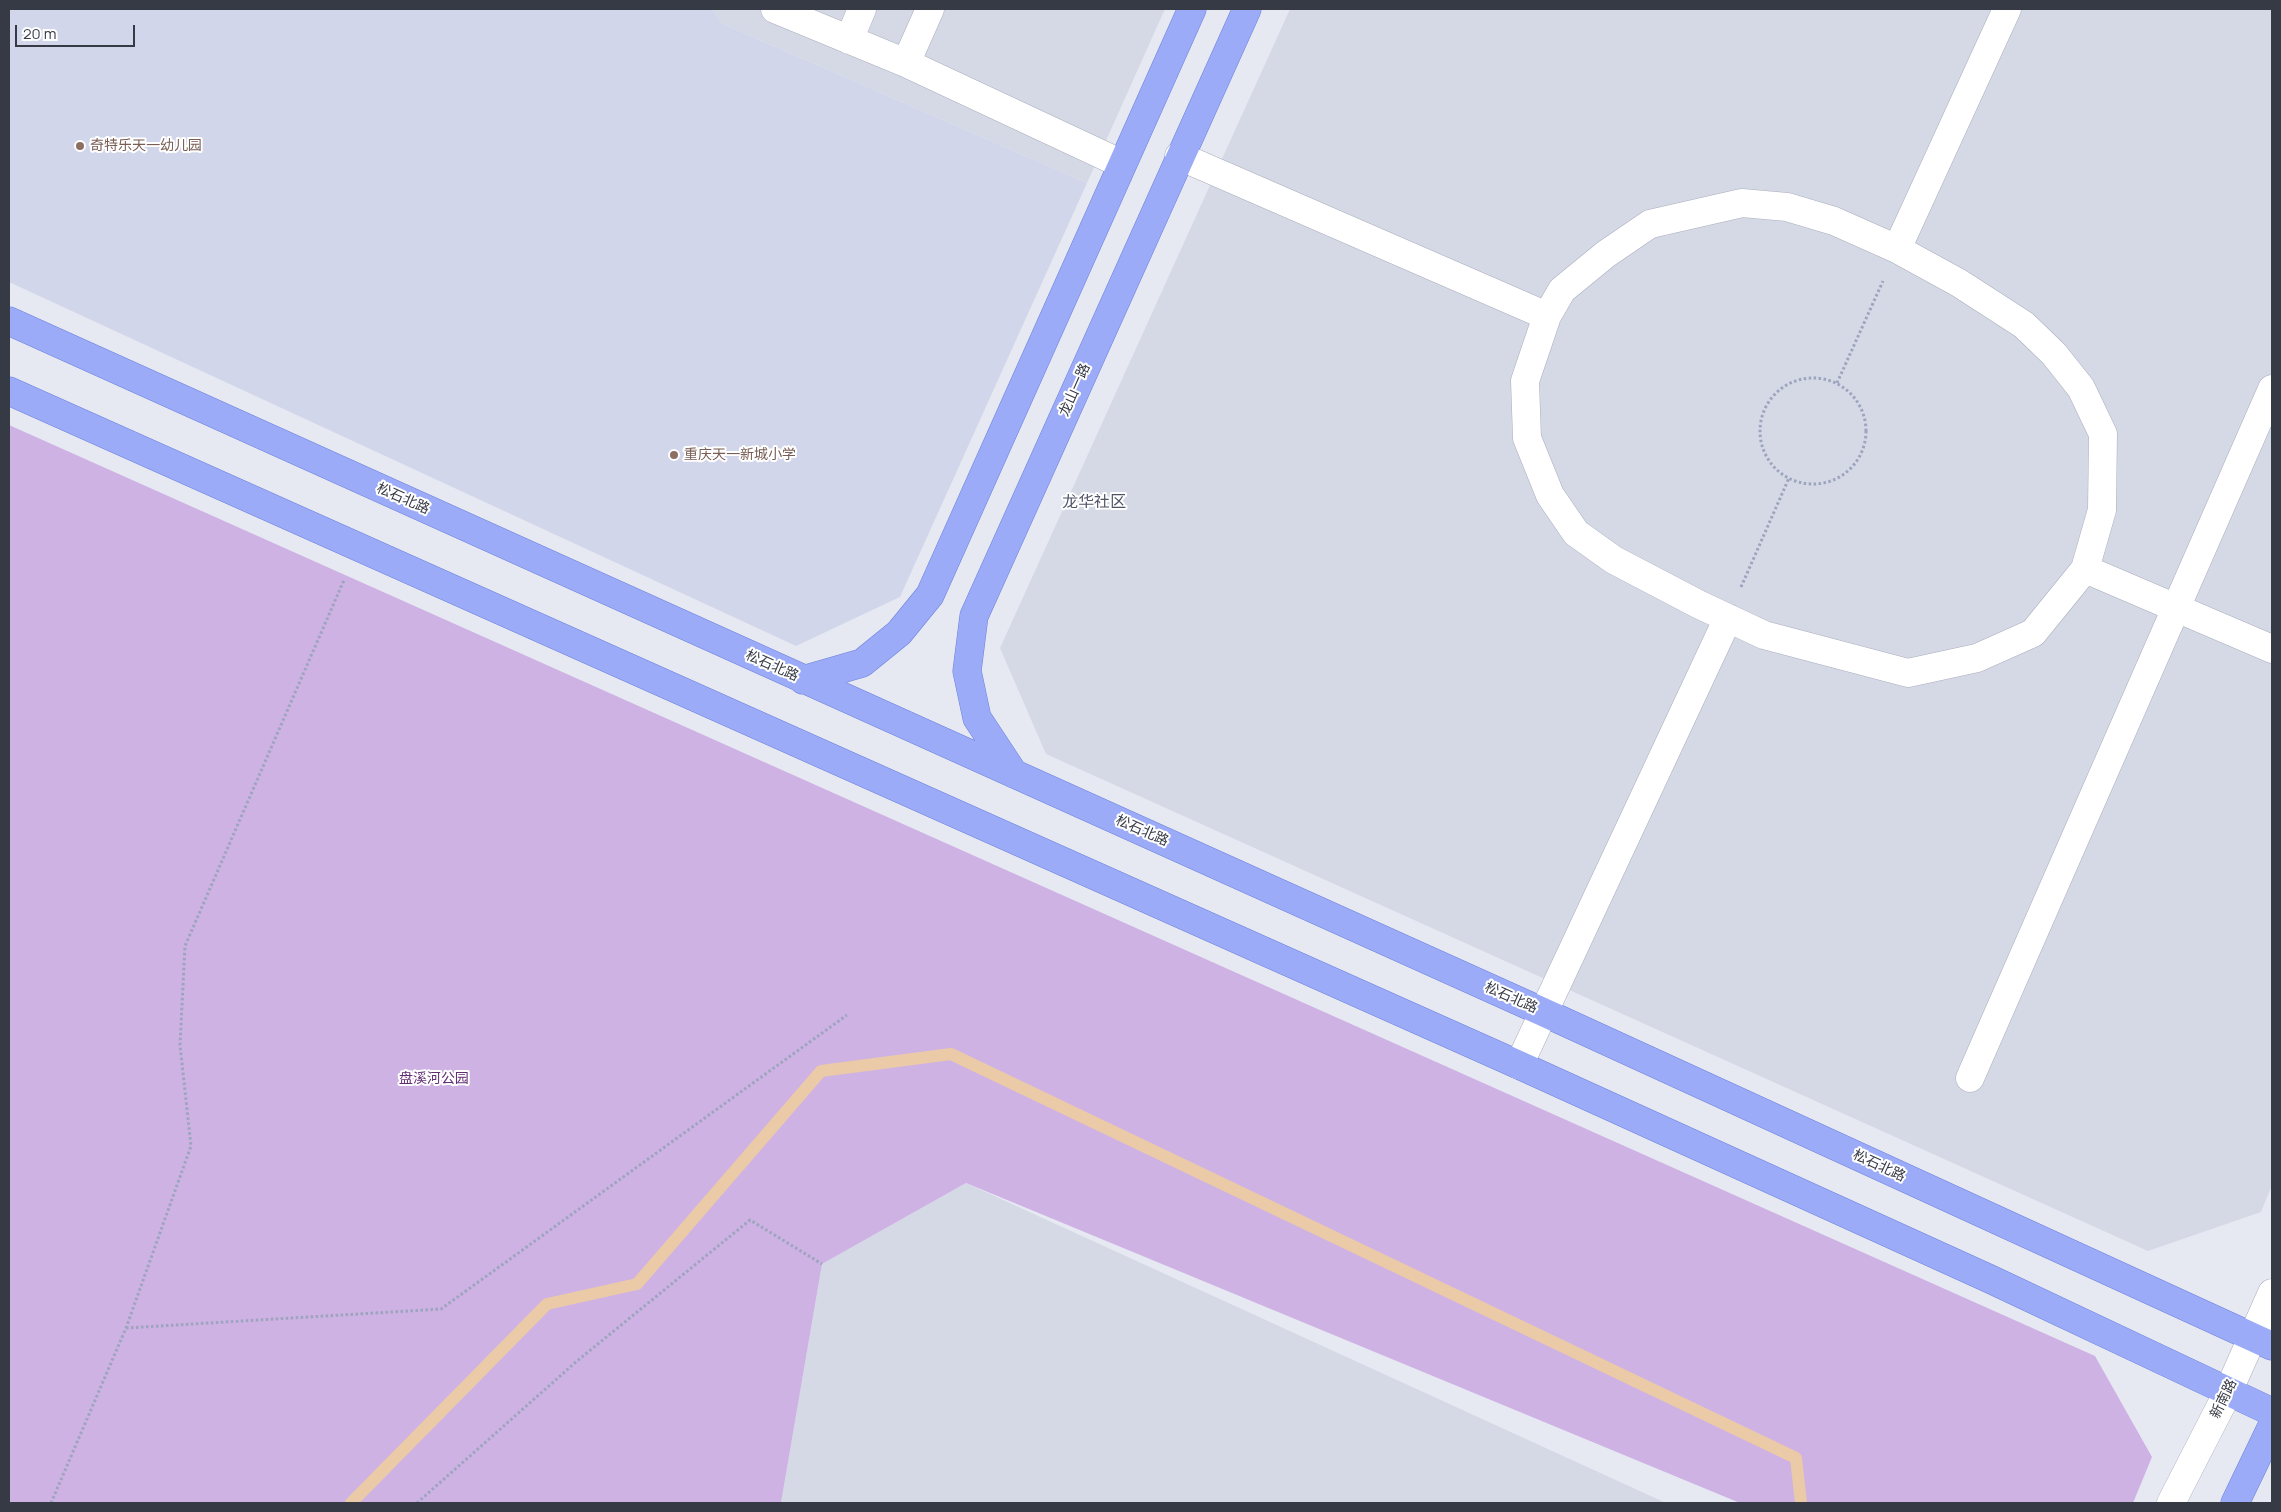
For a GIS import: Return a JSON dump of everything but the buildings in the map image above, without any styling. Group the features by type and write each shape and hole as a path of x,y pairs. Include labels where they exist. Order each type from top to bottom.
{"main road":[{"path":"803,680 862,662 899,634 930,595 1192,9"},
{"name":"龙山一路","path":"1014,774 977,718 967,671 974,616 1246,9"},
{"name":"松石北路","path":"9,321 1543,1012 2263,1341"},
{"path":"9,391 1519,1064 1990,1279 2272,1412"},
{"path":"2235,1503 2272,1426"}],"street":[{"path":"775,9 906,63 1122,164"},
{"path":"849,40 862,9"},
{"path":"906,63 930,9"},
{"path":"1897,248 2007,9"},
{"path":"1179,156 1546,316"},
{"path":"1742,204 1787,207 1834,221 1897,248 1959,282 2024,325 2054,354 2081,388 2103,434 2102,510 2084,569 2033,633 1977,658 1908,673 1764,635 1614,560 1576,533 1550,495 1528,438 1525,381 1546,316 1562,290 1606,254 1650,224 1742,204"},
{"path":"1970,1078 2272,389"},
{"path":"2084,569 2272,649"},
{"path":"1519,1064 1728,618"},
{"name":"新南路","path":"2172,1503 2228,1392 2263,1341 2272,1293"}],"path":[{"path":"1837,383 1897,248"},
{"path":"1809,377 1828,379 1837,383 1845,388 1857,401 1865,418 1866,436 1861,454 1851,469 1835,479 1817,484 1799,482 1789,478 1769,461 1761,444 1760,426 1765,408 1776,393 1792,382 1809,377"},
{"path":"1728,618 1789,478"},
{"path":"50,1503 126,1328 191,1146 180,1045 185,946 359,547"},
{"path":"126,1328 440,1309 847,1015"},
{"path":"417,1503 577,1361 750,1220 822,1264"}],"shaded area":[{"name":"重庆天一新城小学","path":"9,9 712,9 721,23 1087,183 900,597 796,646 9,282"},
{"path":"712,9 1165,9 1087,183 721,23"},
{"path":"1290,9 2272,9 2272,1185 2261,1212 2148,1251 1046,754 1000,648"},
{"path":"966,1183 1666,1503 781,1503 822,1264"}],"green space":[{"name":"盘溪河公园","path":"9,425 2095,1356 2152,1457 2133,1503 1740,1503 966,1183 822,1264 781,1503 9,1503"}],"waterway":[{"path":"351,1503 547,1304 637,1284 821,1071 951,1054 1796,1458 1801,1503"}],"place":[{"name":"奇特乐天一幼儿园","path":"80,146"},
{"name":"重庆天一新城小学","path":"674,455"}],"district":[{"name":"龙华社区","path":"1094,503"}]}
